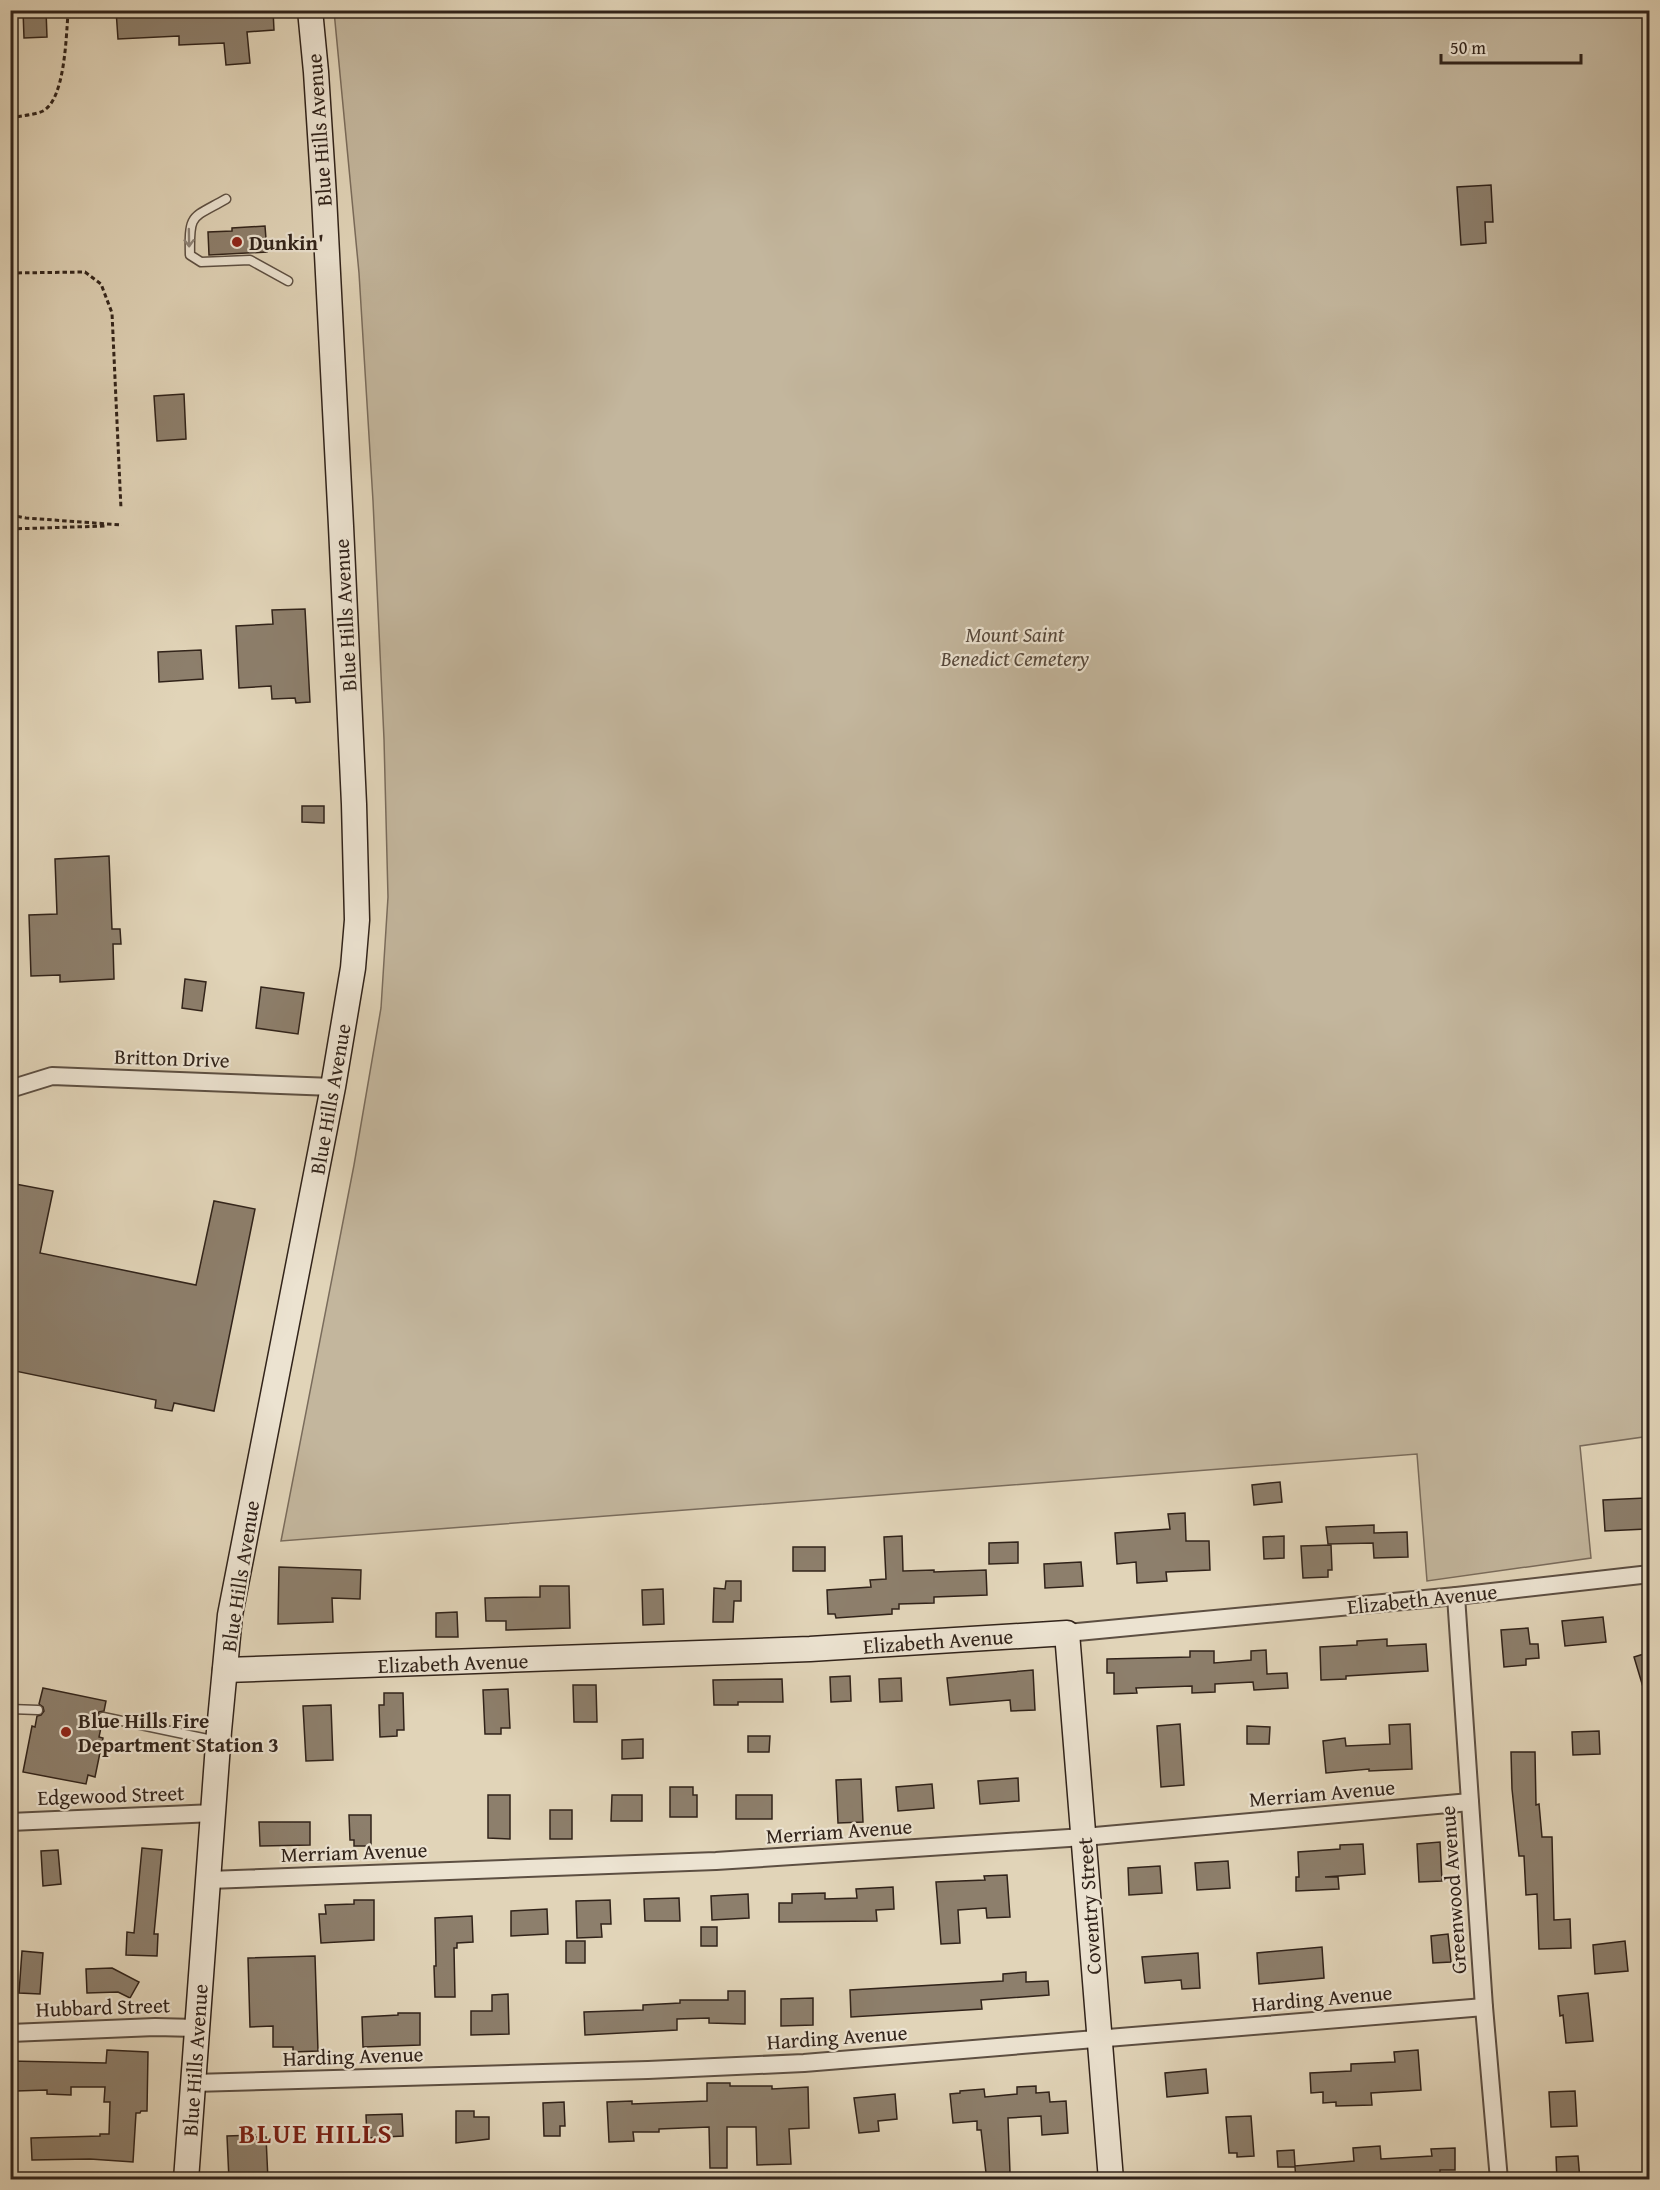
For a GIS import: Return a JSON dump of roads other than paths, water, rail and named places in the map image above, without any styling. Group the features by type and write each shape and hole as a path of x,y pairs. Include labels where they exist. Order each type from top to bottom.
{"main road":[{"name":"Blue Hills Avenue","path":"186,2180 218,1741 230,1615 333,1087 353,968 357,920 356,855 323,185 310,10"},
{"name":"Elizabeth Avenue","path":"225,1670 810,1649 1067,1633"},
{"name":"Coventry Street","path":"1067,1633 1111,2180"}],"street":[{"name":"Britton Drive","path":"10,1089 51,1076 333,1087"},
{"name":"Elizabeth Avenue","path":"1067,1633 1650,1575"},
{"name":"Greenwood Avenue","path":"1456,1596 1484,2007 1499,2180"},
{"name":"Merriam Avenue","path":"208,1880 716,1861 1084,1837 1470,1802"},
{"name":"Edgewood Street","path":"10,1822 214,1813"},
{"name":"Harding Avenue","path":"193,2083 793,2063 1484,2007"},
{"name":"Hubbard Street","path":"10,2033 154,2027 197,2028"}],"lane":[{"path":"226,200 196,216 189,226 190,255 201,262 250,260 288,281"},
{"path":"10,1709 38,1710"},
{"path":"103,1717 218,1741"}],"place":[{"name":"Dunkin'","path":"237,242"},
{"name":"Blue Hills Fire Department Station 3","path":"66,1732"}],"district":[{"name":"BLUE HILLS","path":"316,2133"}],"park label":[{"name":"Mount Saint Benedict Cemetery","path":"1015,646"}]}
